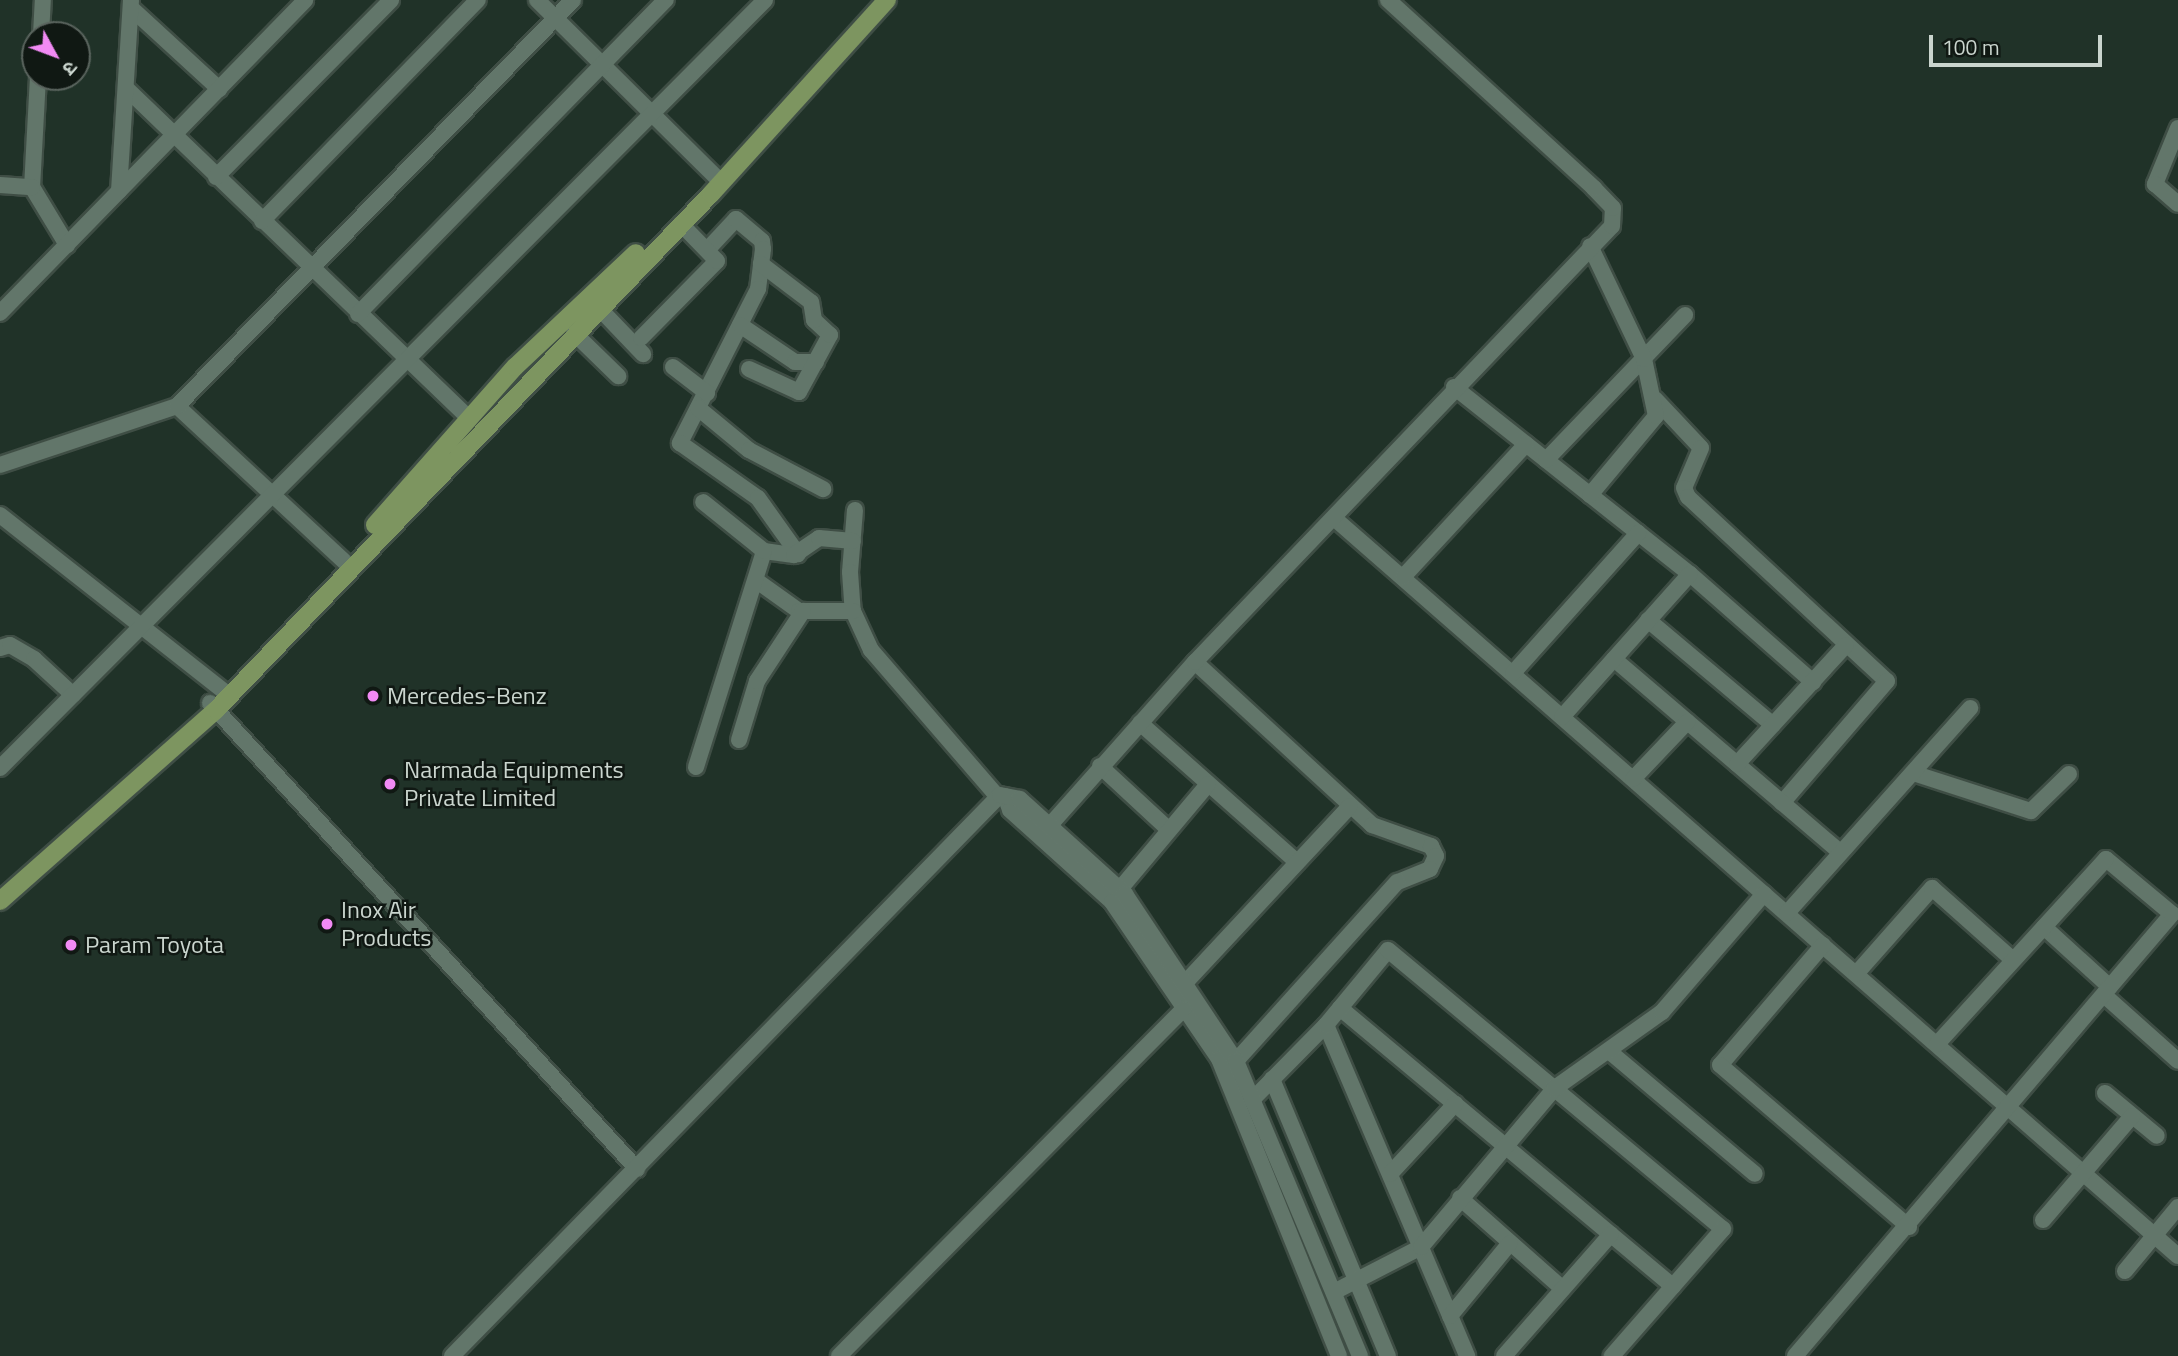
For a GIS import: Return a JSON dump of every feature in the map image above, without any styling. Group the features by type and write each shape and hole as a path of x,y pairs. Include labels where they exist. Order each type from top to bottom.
{"main road":[{"path":"0,901 213,707 681,225 878,0"},
{"path":"0,892 213,707 222,690 344,561 469,418 719,180 887,0"}],"street":[{"path":"42,21 43,0"},
{"path":"0,313 304,0"},
{"path":"216,177 391,0"},
{"path":"262,221 478,0"},
{"path":"537,0 719,180"},
{"path":"0,465 177,406 573,0"},
{"path":"358,314 666,0"},
{"path":"0,768 765,0"},
{"path":"1051,824 1100,766 1195,663 1334,518 1454,387 1612,226 1613,208 1388,0"},
{"path":"131,4 219,89"},
{"path":"119,191 128,90 131,4"},
{"path":"128,90 312,270 469,418"},
{"path":"37,91 32,187 66,245"},
{"path":"2176,134 2155,184 2178,204"},
{"path":"0,185 32,187"},
{"path":"708,249 736,219 762,241 758,289 680,443 758,498 798,554"},
{"path":"599,308 642,346 717,261 708,249 681,225"},
{"path":"1590,246 1644,359 1656,399 1656,416 1642,438 1590,495"},
{"path":"749,369 799,392 830,333 814,320 811,302 791,281 761,264"},
{"path":"1546,460 1685,315"},
{"path":"740,325 795,362 816,362"},
{"path":"574,333 618,376"},
{"path":"673,367 707,393"},
{"path":"1454,387 1689,574 1813,682"},
{"path":"1656,399 1701,449 1684,488 1688,497 1887,681 1782,803"},
{"path":"177,406 344,561"},
{"path":"698,408 749,450 822,489"},
{"path":"1403,577 1526,444"},
{"path":"703,502 764,551 798,554 819,538 853,541"},
{"path":"855,510 853,611 871,650 1001,796 1010,810 1112,902 1184,1009 1227,1075 1339,1356"},
{"path":"0,515 222,690"},
{"path":"1334,518 2178,1256"},
{"path":"1513,673 1638,533"},
{"path":"696,767 757,581 764,551"},
{"path":"1562,716 1689,574"},
{"path":"757,581 803,611 853,611"},
{"path":"739,740 757,681 803,611"},
{"path":"1648,620 1773,725"},
{"path":"0,648 10,645 34,659 73,695"},
{"path":"1737,764 1846,645"},
{"path":"1614,659 1840,852"},
{"path":"1195,663 1372,825 1431,846 1434,863 1397,882 1236,1061"},
{"path":"213,707 637,1169"},
{"path":"1787,913 1970,708"},
{"path":"1633,779 1687,722"},
{"path":"1140,723 1297,862"},
{"path":"1100,766 1168,829"},
{"path":"1913,773 2031,811 2068,774"},
{"path":"1120,889 1208,784"},
{"path":"1001,796 1020,799 1051,824 1120,889 1236,1061 1360,1356"},
{"path":"452,1356 1001,796"},
{"path":"1185,983 1350,806"},
{"path":"1795,1356 1909,1227 2172,914 2106,859 1937,1044"},
{"path":"1856,974 1932,888 2013,960"},
{"path":"1334,1292 1421,1247 1555,1088 1610,1052 1662,1012 1765,894"},
{"path":"2043,927 2178,1061"},
{"path":"1823,945 1720,1065 1909,1227"},
{"path":"1252,1100 1326,1025 1388,950 1724,1230 1612,1356"},
{"path":"1340,1008 1673,1286"},
{"path":"839,1356 1184,1009"},
{"path":"1326,1025 1467,1356"},
{"path":"1610,1052 1755,1174"},
{"path":"1272,1079 1388,1356"},
{"path":"2105,1093 2157,1136"},
{"path":"1390,1174 1455,1104"},
{"path":"2043,1220 2132,1116"},
{"path":"1460,1198 1563,1289"},
{"path":"2125,1271 2178,1207"},
{"path":"1504,1356 1611,1234"},
{"path":"1450,1316 1510,1243"}],"place":[{"name":"Mercedes-Benz","path":"373,696"},
{"name":"Narmada Equipments Private Limited","path":"390,784"},
{"name":"Inox Air Products","path":"327,924"},
{"name":"Param Toyota","path":"71,945"}]}
